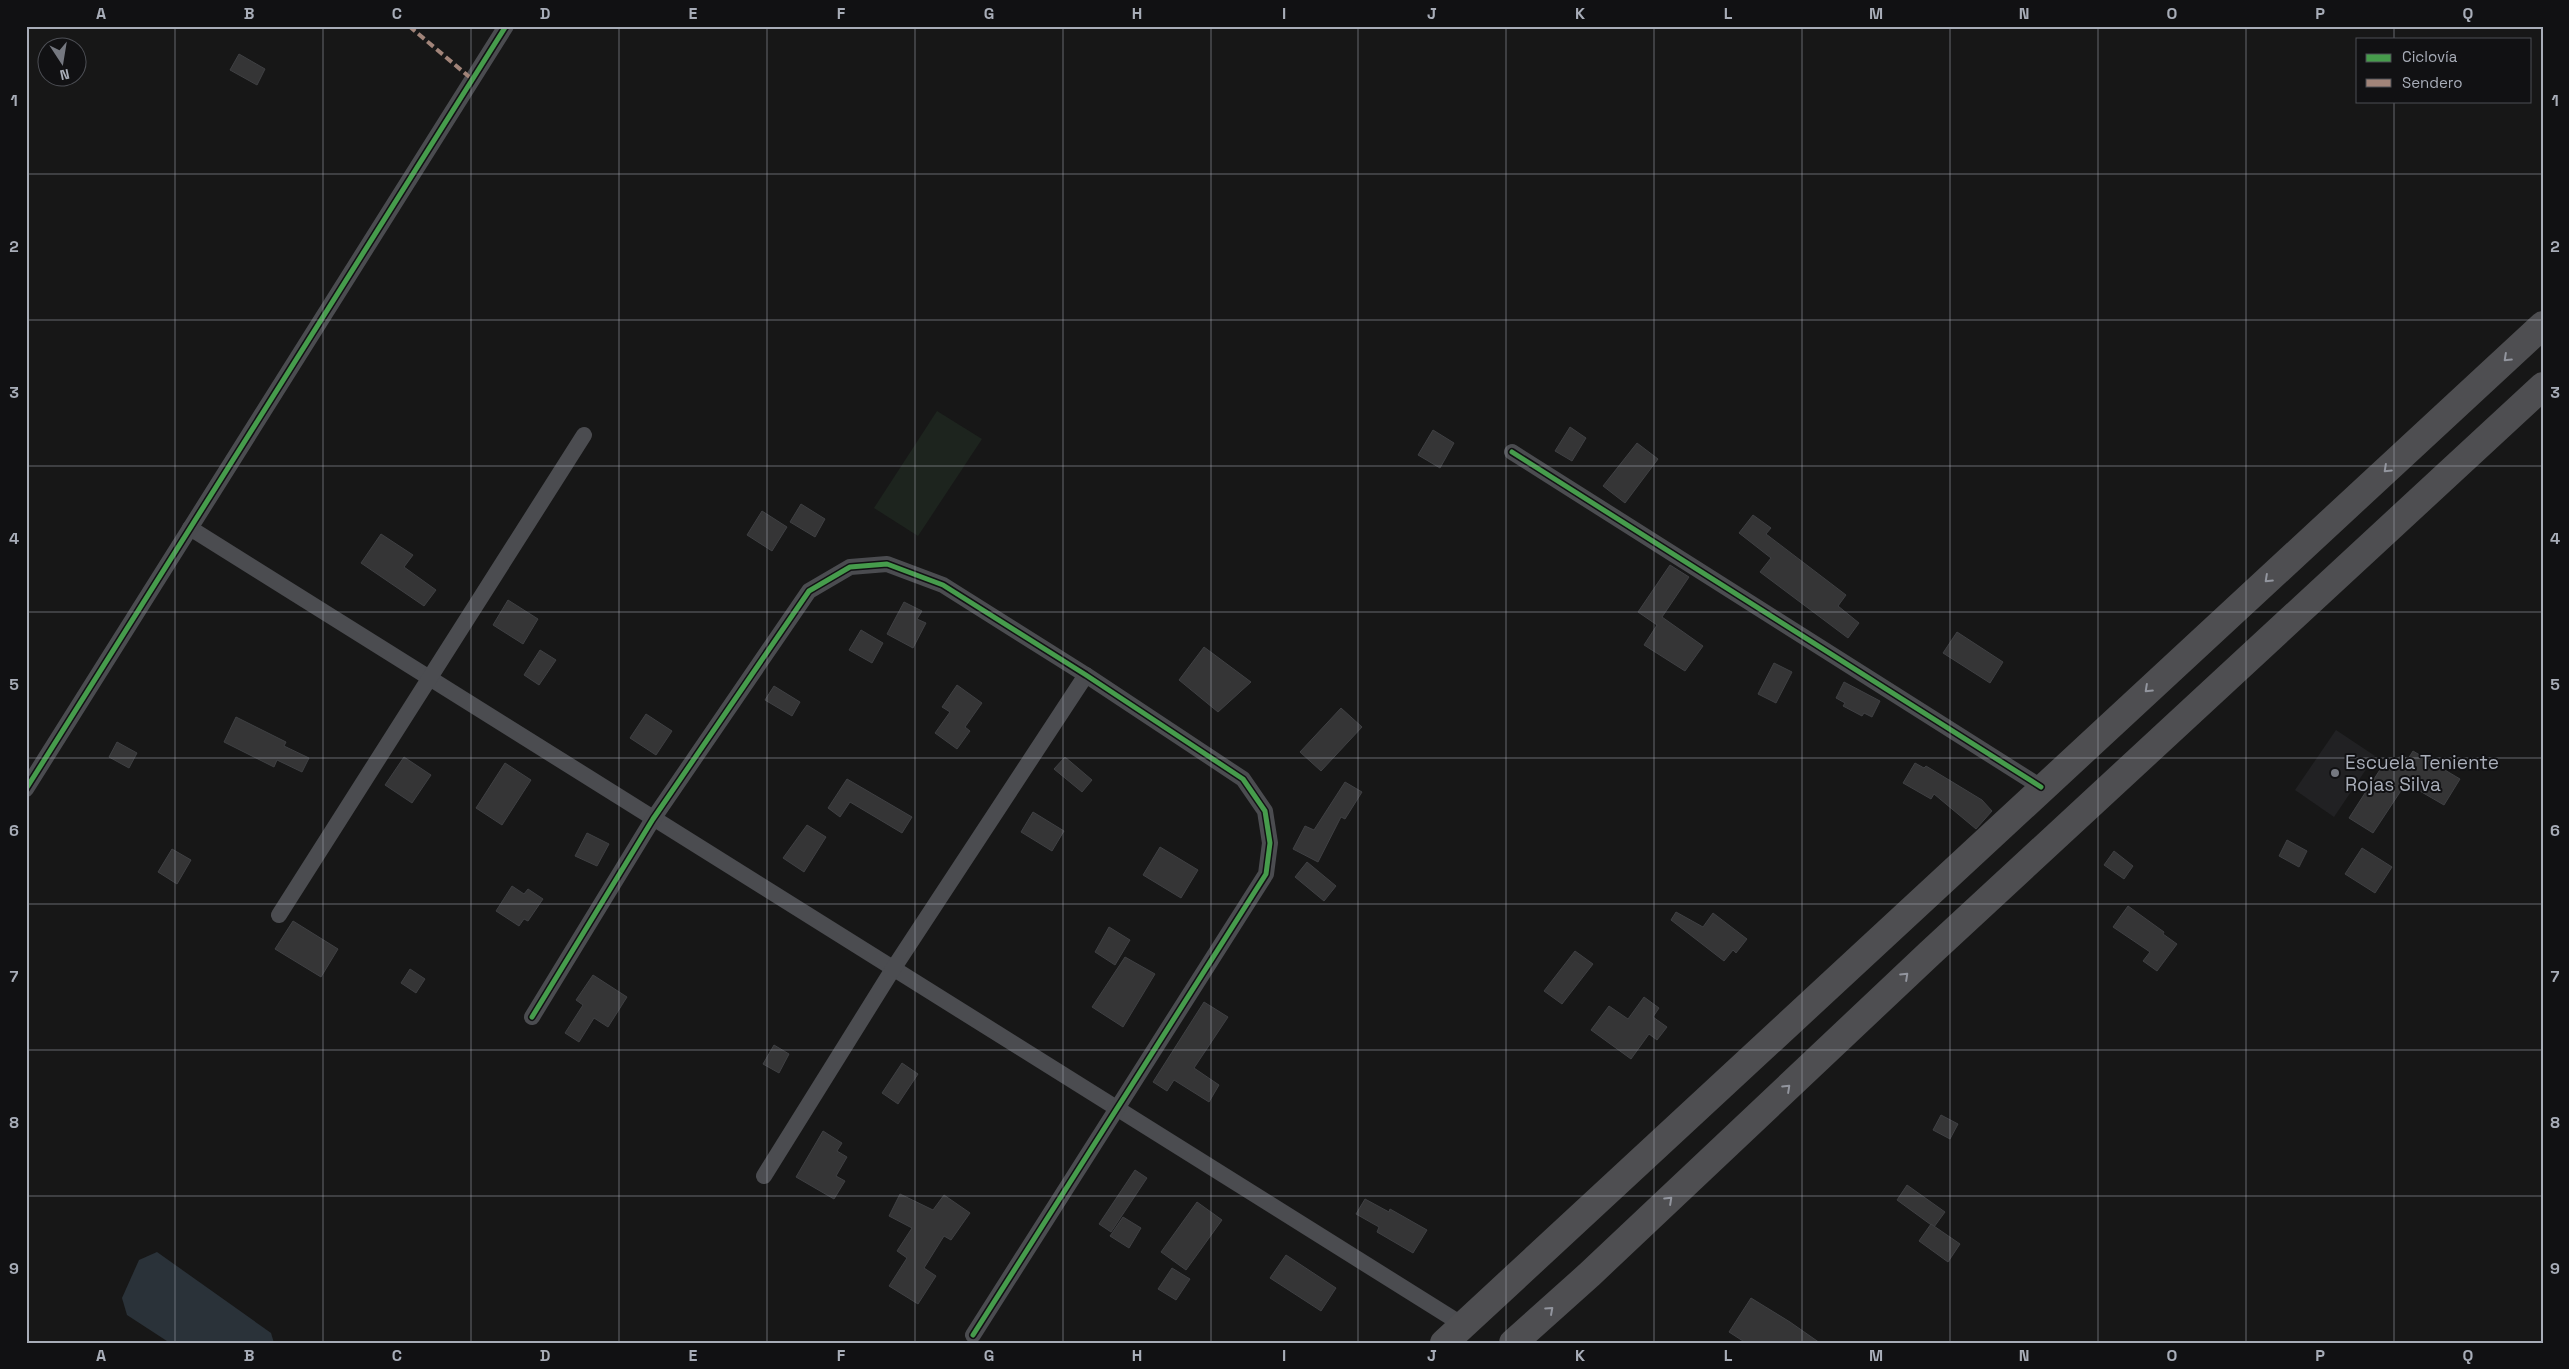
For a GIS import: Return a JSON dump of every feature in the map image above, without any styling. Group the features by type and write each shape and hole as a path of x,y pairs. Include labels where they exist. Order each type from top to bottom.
{"highway":[{"path":"1454,1334 2042,787 2543,325"},
{"path":"1513,1343 1597,1268 1936,947 2543,386"}],"street":[{"path":"26,789 506,26"},
{"path":"279,914 584,436"},
{"path":"1512,452 2042,787"},
{"path":"190,528 1117,1110 1454,1334"},
{"path":"532,1017 653,819 809,591 850,567 887,564 943,585 1086,675 1243,779 1265,810 1270,843 1266,874 974,1335"},
{"path":"764,1176 893,969 1086,675"}],"shaded area":[{"path":"937,411 982,439 918,536 874,508"},
{"name":"Escuela Teniente Rojas Silva","path":"2336,730 2375,756 2334,817 2295,790"},
{"path":"157,1252 271,1333 274,1343 170,1343 127,1315 122,1298 139,1260"}],"building":[{"path":"239,54 265,69 257,85 230,70"},
{"path":"1570,427 1586,438 1572,461 1555,451"},
{"path":"1433,430 1454,443 1440,468 1418,455"},
{"path":"1637,443 1658,459 1625,503 1603,486"},
{"path":"801,504 825,519 815,537 790,522"},
{"path":"762,511 787,527 772,551 747,535"},
{"path":"1753,515 1771,528 1766,534 1846,595 1838,606 1859,623 1848,638 1760,572 1771,558 1739,533"},
{"path":"381,534 413,555 404,567 436,590 424,606 361,563"},
{"path":"1670,565 1689,577 1662,617 1703,646 1685,671 1644,645 1657,625 1638,612"},
{"path":"508,600 538,619 523,644 493,625"},
{"path":"904,602 922,611 917,619 926,623 913,648 887,634"},
{"path":"861,630 883,643 872,663 849,650"},
{"path":"1957,632 2003,662 1990,683 1943,653"},
{"path":"1204,647 1251,682 1218,712 1179,680"},
{"path":"540,650 556,660 539,685 524,675"},
{"path":"1774,663 1792,672 1776,703 1758,694"},
{"path":"1844,682 1880,701 1872,717 1864,713 1862,716 1843,706 1845,703 1836,698"},
{"path":"957,685 982,703 965,727 970,731 957,749 935,733 950,712 942,707"},
{"path":"774,686 800,702 792,716 765,700"},
{"path":"1341,708 1362,727 1321,771 1300,752"},
{"path":"646,714 672,731 656,755 630,738"},
{"path":"236,717 286,742 284,746 309,758 302,772 277,760 274,767 224,742"},
{"path":"117,742 137,753 129,768 109,757"},
{"path":"2413,751 2460,779 2444,805 2406,783 2373,833 2349,818 2383,765 2391,770 2401,755 2408,759"},
{"path":"404,757 431,775 412,803 385,785"},
{"path":"1065,757 1092,780 1082,792 1054,769"},
{"path":"505,763 531,780 502,825 476,808"},
{"path":"1915,763 1924,768 1926,766 1982,800 1992,811 1976,829 1934,794 1931,799 1903,783"},
{"path":"847,779 912,817 902,833 850,802 840,817 828,808"},
{"path":"1345,782 1362,792 1345,819 1341,817 1318,862 1293,849 1305,826 1314,830"},
{"path":"1033,812 1064,831 1052,851 1021,832"},
{"path":"807,825 826,837 804,872 783,858"},
{"path":"587,833 609,844 597,866 575,856"},
{"path":"2287,840 2307,851 2299,867 2279,856"},
{"path":"1160,847 1198,870 1181,898 1143,875"},
{"path":"2362,848 2392,867 2375,893 2345,874"},
{"path":"172,849 191,860 177,884 158,872"},
{"path":"2114,851 2133,866 2124,879 2104,865"},
{"path":"1307,862 1336,886 1324,901 1295,877"},
{"path":"512,886 524,894 528,889 543,899 528,921 524,919 519,926 496,911"},
{"path":"2128,906 2164,932 2163,934 2177,944 2157,971 2143,961 2150,952 2113,927"},
{"path":"1676,912 1703,927 1713,913 1747,939 1736,953 1733,950 1724,961 1671,920"},
{"path":"293,921 338,949 321,977 275,949"},
{"path":"1109,927 1130,940 1115,965 1095,952"},
{"path":"1575,951 1593,964 1562,1004 1544,991"},
{"path":"1125,957 1155,974 1123,1027 1092,1007"},
{"path":"410,969 425,979 416,993 401,983"},
{"path":"593,975 627,997 608,1027 594,1018 579,1042 565,1033 583,1005 576,1000"},
{"path":"1644,997 1659,1008 1653,1017 1667,1027 1657,1040 1649,1034 1631,1059 1591,1030 1609,1006 1628,1019"},
{"path":"1204,1002 1228,1017 1194,1068 1219,1085 1209,1102 1174,1080 1167,1091 1153,1082"},
{"path":"774,1045 789,1054 779,1073 763,1064"},
{"path":"902,1063 918,1074 898,1104 882,1093"},
{"path":"1941,1115 1958,1124 1950,1139 1933,1130"},
{"path":"823,1131 842,1143 837,1151 847,1157 836,1176 845,1181 834,1199 796,1177"},
{"path":"1135,1170 1147,1178 1111,1232 1099,1224"},
{"path":"1907,1185 1945,1212 1934,1227 1897,1200"},
{"path":"900,1194 933,1210 944,1195 970,1213 951,1240 944,1236 924,1268 936,1276 918,1304 889,1286 907,1258 897,1251 912,1228 889,1216"},
{"path":"1365,1199 1389,1212 1390,1209 1427,1230 1413,1253 1377,1232 1379,1227 1356,1214"},
{"path":"1197,1202 1222,1220 1186,1270 1161,1252"},
{"path":"1123,1217 1141,1228 1129,1248 1110,1236"},
{"path":"1931,1224 1960,1244 1948,1262 1919,1241"},
{"path":"1286,1255 1336,1288 1321,1311 1270,1278"},
{"path":"1172,1268 1190,1279 1176,1300 1158,1289"},
{"path":"1751,1298 1820,1343 1746,1343 1729,1332"}],"marked path":[{"path":"409,26 473,80"}],"cycle path":[{"path":"26,789 506,26"},
{"path":"1512,452 2041,787"},
{"path":"532,1017 653,819 809,591 850,567 887,564 943,585 1086,675 1243,779 1265,811 1270,843 1266,874 973,1335"}],"place":[{"name":"Escuela Teniente Rojas Silva","path":"2335,773"}]}
